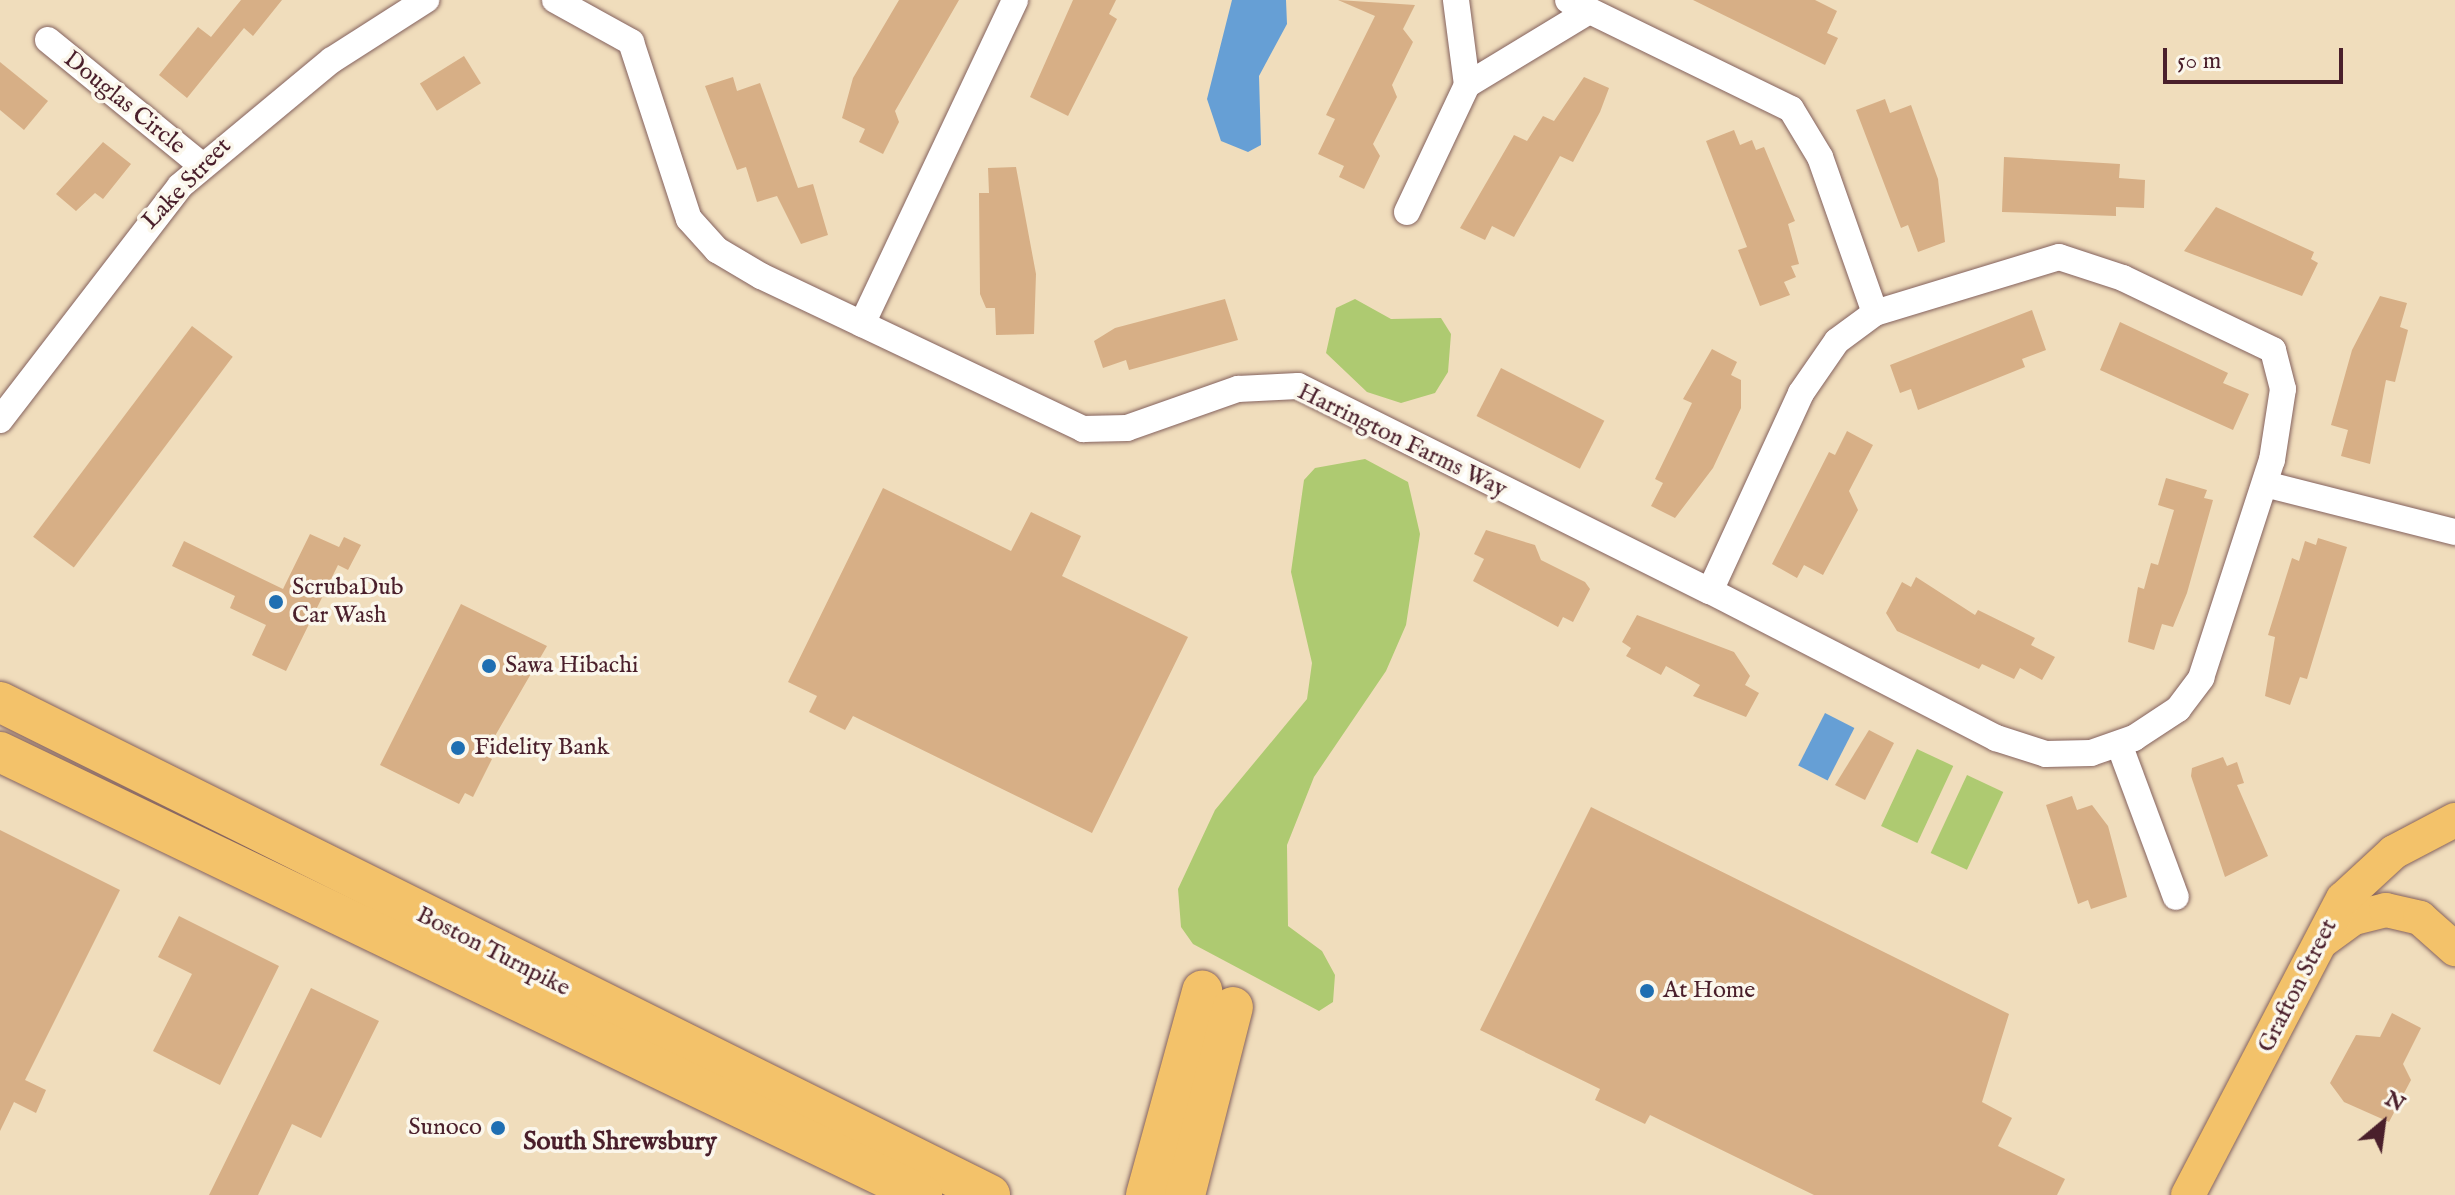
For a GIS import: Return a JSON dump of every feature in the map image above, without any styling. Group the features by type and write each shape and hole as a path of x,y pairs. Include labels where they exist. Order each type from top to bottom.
{"highway":[{"name":"Boston Turnpike","path":"0,702 990,1195"},
{"name":"Boston Turnpike","path":"0,752 883,1182 922,1195"},
{"path":"1146,1195 1218,999 1185,1195"}],"main road":[{"name":"Grafton Street","path":"2188,1195 2343,899 2373,867 2455,820"},
{"path":"2319,944 2354,918 2386,910 2420,918 2455,949"}],"street":[{"name":"Lake Street","path":"0,420 136,237 201,165 332,60 426,0"},
{"name":"Harrington Farms Way","path":"555,0 631,42 685,209 702,237 752,271 1083,429 1127,428 1238,389 1298,386 2014,745 2064,755 2119,744 2168,717 2201,678 2265,484 2283,389 2278,357 2257,338 2081,261 2041,258 1875,313 1844,333 1801,393 1710,591"},
{"path":"862,324 1015,0"},
{"path":"1456,0 1467,85"},
{"path":"1407,212 1467,85 1578,5 1791,109 1820,157 1875,313"},
{"name":"Douglas Circle","path":"48,40 201,165"},
{"path":"2265,484 2455,532"},
{"path":"2119,744 2176,897"}],"green space":[{"path":"1355,299 1391,319 1441,318 1451,334 1448,372 1435,393 1401,403 1367,392 1326,353 1336,308"},
{"path":"1365,459 1408,482 1420,534 1406,625 1386,671 1314,777 1287,845 1288,926 1322,951 1335,975 1333,1002 1319,1011 1193,944 1181,927 1178,889 1215,810 1307,699 1312,663 1291,572 1304,480 1315,468"},
{"path":"1917,749 1953,766 1917,843 1881,826"},
{"path":"1967,775 2003,792 1967,870 1931,853"}],"water":[{"path":"1232,0 1286,0 1287,24 1259,76 1261,145 1248,152 1221,141 1207,99"},
{"path":"1825,713 1854,728 1828,781 1798,766"}],"building":[{"path":"241,0 282,0 253,36 244,28 187,98 159,75 198,27 211,37"},
{"path":"899,0 959,0 895,111 899,122 883,154 859,142 865,129 842,118 853,78"},
{"path":"1073,0 1116,0 1109,14 1117,19 1068,116 1030,97"},
{"path":"1338,0 1415,5 1403,29 1413,42 1392,85 1397,97 1373,144 1380,156 1364,189 1339,177 1344,166 1318,154 1335,119 1326,115 1375,16"},
{"path":"1693,0 1815,0 1837,11 1827,33 1838,38 1825,65"},
{"path":"464,56 481,83 437,111 420,84"},
{"path":"0,62 48,101 24,130 0,110"},
{"path":"733,77 737,91 760,83 798,188 813,184 828,235 801,244 777,196 757,202 746,167 737,170 705,86"},
{"path":"1584,77 1609,88 1600,112 1573,162 1560,156 1514,237 1492,226 1485,240 1460,228 1514,135 1527,141 1543,116 1554,121"},
{"path":"1885,99 1890,113 1911,105 1938,179 1945,242 1918,252 1908,225 1901,228 1856,110"},
{"path":"1734,130 1740,145 1752,140 1756,150 1764,147 1795,221 1788,224 1799,264 1791,266 1796,277 1784,282 1790,295 1760,306 1738,250 1747,247 1706,141"},
{"path":"103,142 131,164 103,199 95,193 76,211 56,194"},
{"path":"2004,157 2120,164 2119,178 2145,180 2144,208 2116,207 2116,216 2002,212"},
{"path":"1016,167 1036,274 1034,334 996,335 995,308 986,308 980,294 979,193 989,193 988,168"},
{"path":"2216,207 2314,252 2311,259 2318,263 2302,296 2184,251"},
{"path":"2380,296 2407,303 2400,327 2408,330 2395,382 2386,380 2370,464 2341,456 2348,430 2331,425 2352,350"},
{"path":"1225,299 1238,340 1129,370 1126,360 1103,368 1094,341 1115,328"},
{"path":"2032,310 2046,350 2022,359 2025,367 1918,410 1911,389 1900,393 1890,365"},
{"path":"2120,322 2228,373 2223,383 2249,394 2233,430 2100,370"},
{"path":"192,326 233,357 74,568 33,537"},
{"path":"1712,349 1737,362 1731,375 1741,380 1741,408 1713,468 1675,518 1651,506 1663,483 1655,479 1692,403 1683,399"},
{"path":"1501,368 1604,421 1580,469 1476,416"},
{"path":"1847,431 1873,445 1849,491 1858,510 1823,575 1804,565 1797,578 1772,564 1829,452 1835,455"},
{"path":"2166,478 2207,490 2204,498 2213,500 2187,593 2173,627 2162,624 2154,650 2128,642 2138,587 2144,589 2151,563 2158,565 2174,510 2158,505"},
{"path":"883,488 1011,551 1031,512 1081,536 1062,576 1188,637 1092,833 853,716 845,730 809,712 817,696 788,682"},
{"path":"1486,530 1535,545 1541,560 1585,582 1590,589 1573,622 1563,617 1558,627 1473,581 1484,559 1474,554"},
{"name":"ScrubaDub Car Wash","path":"310,534 339,547 344,537 361,545 348,570 338,565 286,671 252,655 266,625 230,608 235,596 172,566 184,541 283,589"},
{"path":"2318,538 2347,547 2307,679 2300,677 2290,705 2265,696 2275,637 2268,635 2292,558 2299,561 2305,541 2316,545"},
{"path":"1916,577 1975,615 1978,610 2035,638 2031,645 2055,657 2042,680 2020,668 2014,679 1982,664 1979,669 1897,631 1886,613 1902,582 1911,587"},
{"path":"461,604 547,646 484,755 492,759 473,797 465,793 459,804 380,765"},
{"path":"1637,615 1734,652 1750,676 1745,685 1759,693 1746,717 1693,696 1700,685 1666,666 1661,675 1626,656 1631,648 1622,642"},
{"path":"1869,730 1894,743 1865,800 1835,785"},
{"path":"2223,757 2227,766 2237,762 2244,783 2237,785 2268,856 2225,877 2191,776 2192,768"},
{"path":"2072,796 2077,810 2092,805 2108,826 2127,897 2091,909 2088,900 2078,904 2046,805"},
{"path":"1591,807 2009,1014 1982,1102 2012,1118 1998,1146 2065,1179 2057,1195 1814,1195 1650,1115 1645,1124 1595,1100 1600,1089 1480,1030"},
{"path":"0,830 120,890 25,1080 46,1090 36,1113 14,1102 0,1131"},
{"path":"179,916 279,966 220,1085 153,1051 192,974 158,957"},
{"path":"311,988 379,1021 321,1138 292,1124 258,1195 209,1195"},
{"path":"2392,1013 2421,1028 2403,1064 2411,1080 2389,1122 2344,1102 2330,1083 2356,1035 2380,1037"}],"place":[{"name":"ScrubaDub Car Wash","path":"276,602"},
{"name":"Sawa Hibachi","path":"489,666"},
{"name":"Fidelity Bank","path":"458,748"},
{"name":"At Home","path":"1647,991"},
{"name":"Sunoco","path":"498,1128"}],"district":[{"name":"South Shrewsbury","path":"620,1142"}]}
